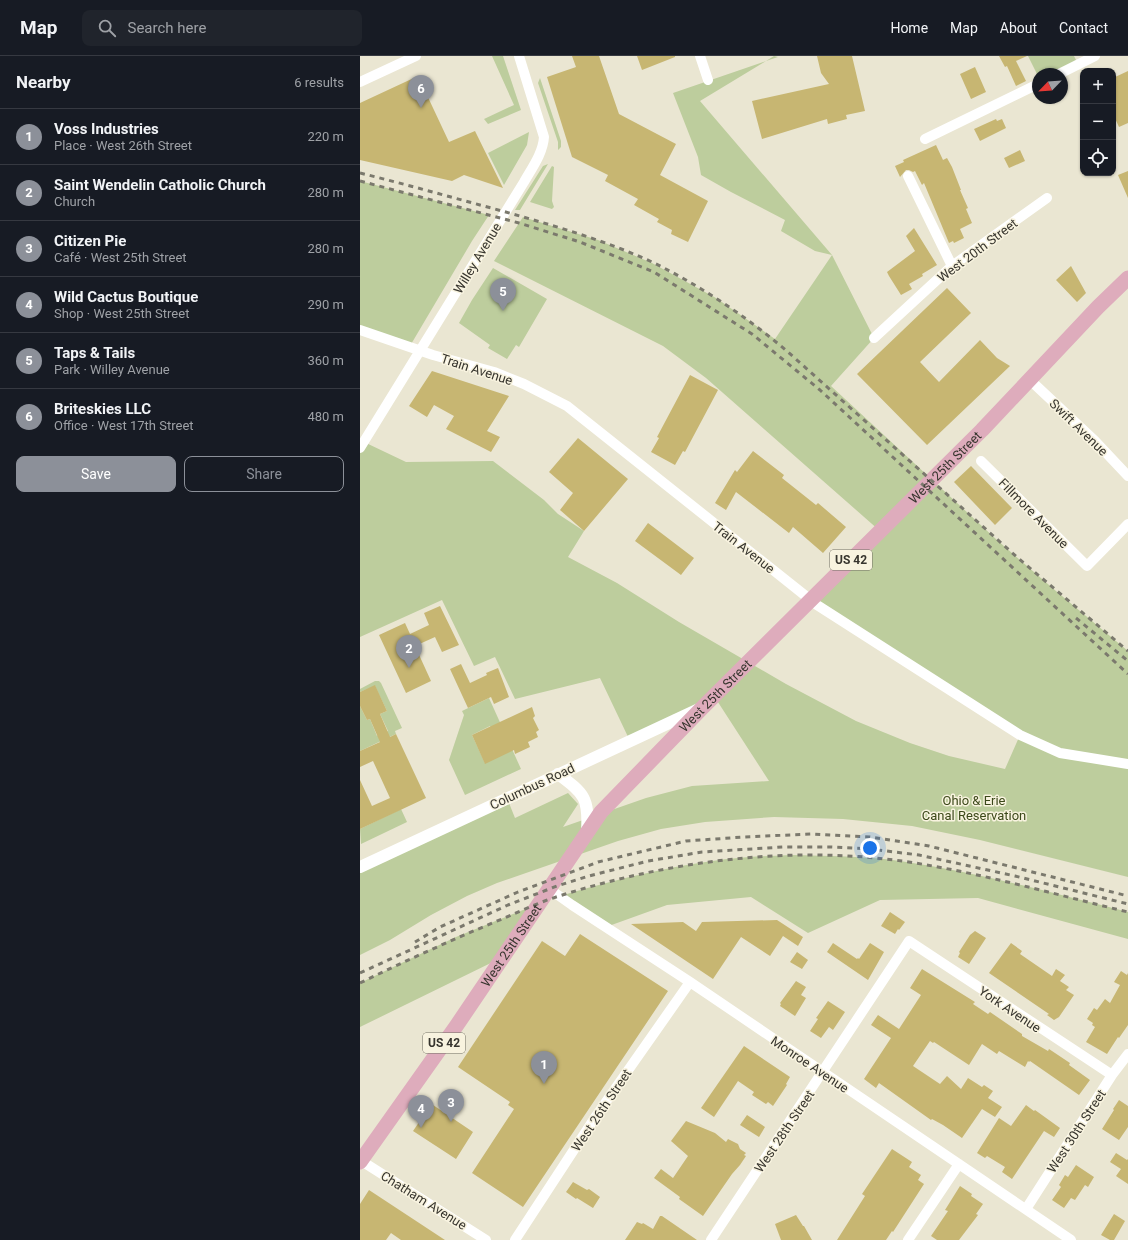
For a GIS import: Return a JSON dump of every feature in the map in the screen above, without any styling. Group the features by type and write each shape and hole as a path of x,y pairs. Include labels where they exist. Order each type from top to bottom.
{"main road":[{"name":"West 25th Street","path":"360,1161 457,1025 600,812 703,707 982,430 1098,307 1128,278"}],"street":[{"path":"360,82 416,56"},
{"name":"Willey Avenue","path":"360,448 524,182 544,144 542,127 519,56"},
{"path":"700,56 708,80"},
{"path":"1068,70 1095,56"},
{"path":"925,139 1032,87"},
{"path":"908,176 952,266"},
{"name":"West 20th Street","path":"874,338 952,266 1047,198"},
{"name":"Train Avenue","path":"360,330 494,372 524,384 567,406 818,605 1020,735 1060,753 1128,764"},
{"name":"Swift Avenue","path":"1029,380 1095,441 1128,476"},
{"name":"Fillmore Avenue","path":"981,462 1087,566 1128,524"},
{"name":"Columbus Road","path":"360,867 703,707"},
{"path":"558,774 579,792 586,805 588,812 586,832"},
{"name":"Monroe Avenue","path":"548,888 690,982 1071,1240"},
{"name":"West 28th Street","path":"711,1240 909,941"},
{"name":"York Avenue","path":"909,941 1112,1075"},
{"name":"West 26th Street","path":"515,1240 596,1116 690,982"},
{"name":"West 30th Street","path":"1026,1209 1112,1075 1128,1054"},
{"name":"Chatham Avenue","path":"360,1161 486,1240"},
{"path":"908,1240 960,1164"}],"green space":[{"path":"492,56 503,56 521,110 488,124 484,119 514,105"},
{"path":"774,56 778,57 766,61"},
{"path":"1028,56 1074,56 1078,64 1068,69 1068,68 1034,68"},
{"path":"766,61 700,101 832,255 815,251 781,231 785,220 701,175 698,157 673,93"},
{"path":"540,78 561,141 561,147 558,150 558,142 538,83"},
{"path":"529,132 527,145 504,185 488,153"},
{"path":"548,164 520,210 515,210 543,166"},
{"path":"552,166 554,167 552,201 554,207 552,209 530,202"},
{"path":"360,181 489,215 410,346 360,330"},
{"name":"Ohio & Erie Canal Reservation","path":"523,217 598,240 652,263 716,298 775,339 832,255 874,338 831,386 997,540 1128,651 1128,877 980,840 912,826 843,819 774,817 705,822 661,829 618,841 497,883 467,896 431,915 390,940 360,955 360,867 507,798 515,818 568,793 578,804 563,827 646,798 692,786 769,781 714,696 630,741 600,678 515,699 495,657 474,666 442,600 360,637 360,448 364,442 406,462 493,461 544,500 558,514 584,531 568,557 617,583 679,622 786,684 856,721 910,743 949,756 1005,769 1020,735 811,600 880,531 706,378 663,346 494,261"},
{"path":"493,268 547,299 519,347 516,345 507,359 488,348 490,345 459,323"},
{"path":"375,681 379,681 381,683 402,728 395,731 396,734 360,751 360,706 367,720 370,719 377,736 388,731 380,714 387,711 375,686 360,692 360,689"},
{"path":"489,698 521,769 465,795 449,760 464,715 462,711","holes":["490,726 497,739 485,763 472,735"]},
{"path":"401,809 407,822 361,844 360,829"},
{"path":"791,855 886,859 958,871 1043,890 1128,912 1128,939 978,898 880,900 808,933 751,897 667,905 606,927 560,896 629,877 677,867 725,859"},
{"path":"538,904 501,958 360,1027 360,983 456,937"}],"building":[{"path":"572,56 599,56 619,114 676,144 660,175 708,201 688,242 671,234 672,230 657,222 659,219 634,205 638,199 605,181 608,175 572,157 547,77 576,67"},
{"path":"637,56 675,56 675,57 642,70"},
{"path":"817,56 852,56 865,111 846,115 847,119 828,124 827,119 762,139 752,101 829,84 821,73"},
{"path":"999,56 1027,56 1016,61 1026,81 1016,86 1007,66 1005,67"},
{"path":"975,67 986,92 971,99 960,74"},
{"path":"1128,71 1128,123 1119,127 1116,120 1116,77"},
{"path":"418,76 449,142 475,131 503,188 464,175 452,181 360,160 360,103"},
{"path":"996,119 997,121 1002,119 1006,128 980,141 974,129"},
{"path":"936,145 943,160 947,158 952,167 968,208 966,209 972,223 960,229 964,238 954,243 953,241 949,243 924,183 922,185 915,171 913,172 906,170 900,177 895,166 904,162 903,160"},
{"path":"1020,150 1025,161 1009,168 1004,158"},
{"path":"1128,171 1128,198 1118,175"},
{"path":"914,228 937,265 922,274 923,276 909,284 912,289 901,295 887,272 915,251 906,236"},
{"path":"1071,266 1086,293 1077,302 1056,280"},
{"path":"947,288 971,313 920,362 939,382 980,340 997,358 1010,366 927,445 857,374"},
{"path":"432,371 509,396 487,431 500,437 491,452 446,429 454,416 434,405 427,417 409,406"},
{"path":"690,375 718,390 685,452 683,451 675,465 651,452 659,438 657,437"},
{"path":"578,438 628,479 584,531 560,510 573,493 549,472"},
{"path":"753,451 784,475 782,478 816,505 818,503 846,527 823,553 793,527 789,533 736,492 726,510 715,503 735,470 737,472"},
{"path":"971,466 1012,508 995,525 954,482"},
{"path":"648,523 694,558 681,575 635,541"},
{"path":"440,606 459,645 442,652 435,637 415,646 431,681 406,693 379,635 405,623 410,634 429,625 424,613"},
{"path":"461,664 470,683 487,675 486,673 498,668 509,697 494,704 491,697 468,708 450,669"},
{"path":"375,685 387,711 380,714 390,737 396,734 426,798 360,829 360,780 372,806 390,798 373,761 360,767 360,751 380,742 370,719 367,720 360,706 360,692"},
{"path":"532,707 535,716 533,718 539,730 536,732 538,737 528,742 530,747 515,754 514,750 485,764 472,735"},
{"path":"890,912 905,922 895,934 881,926"},
{"path":"777,920 803,937 798,946 783,936 770,956 741,937 713,979 631,924 683,922 696,931 702,922"},
{"path":"975,931 986,938 969,964 958,957 959,952 970,935"},
{"path":"580,934 668,991 523,1207 472,1173 514,1109 508,1105 510,1102 458,1067 542,941 565,956"},
{"path":"833,943 857,959 859,959 870,943 884,952 868,980 827,952"},
{"path":"1011,943 1022,951 1020,954 1052,976 1056,969 1065,975 1060,981 1069,987 1066,990 1074,995 1059,1017 1054,1020 1047,1015 1049,1014 989,973"},
{"path":"797,952 808,960 802,969 790,962"},
{"path":"922,969 975,1002 973,1004 988,1014 990,1012 1022,1034 1022,1036 1048,1051 1049,1049 1070,1063 1069,1065 1090,1080 1079,1095 1030,1061 1028,1061 1025,1067 999,1051 997,1054 982,1044 969,1065 934,1042 933,1043 930,1041 913,1066 940,1084 947,1076 961,1089 968,1078 982,1087 984,1085 993,1091 988,1098 1002,1107 995,1117 982,1109 962,1138 943,1125 932,1119 931,1120 879,1083 876,1088 864,1079 891,1038 871,1025 878,1015 899,1029 921,995 910,988"},
{"path":"1121,971 1127,975 1128,973 1128,1025 1107,1054 1086,1042 1095,1027 1092,1025 1093,1023 1087,1019 1094,1008 1097,1010 1105,999 1110,1003 1120,985 1114,982"},
{"path":"796,981 806,987 801,995 806,998 795,1016 780,1006 780,1003"},
{"path":"828,1001 845,1012 833,1030 829,1027 821,1038 810,1031 818,1019 816,1018"},
{"path":"744,1046 790,1077 786,1084 787,1085 773,1106 768,1102 766,1104 752,1095 754,1092 738,1081 714,1117 701,1108"},
{"path":"1119,1100 1128,1106 1128,1127 1119,1140 1102,1129"},
{"path":"433,1105 473,1132 456,1159 413,1131 426,1112 427,1113"},
{"path":"1026,1105 1060,1128 1054,1137 1044,1131 1012,1179 1002,1172 1005,1167 987,1156 985,1158 977,1153 999,1118 1011,1126"},
{"path":"747,1115 765,1127 759,1137 740,1125"},
{"path":"686,1121 715,1133 726,1142 728,1139 738,1144 740,1149 746,1153 744,1155 746,1156 740,1165 703,1216 679,1199 680,1197 654,1178 661,1169 673,1178 688,1156 671,1141"},
{"path":"892,1149 912,1162 909,1167 921,1175 918,1180 924,1184 893,1232 892,1231 886,1240 837,1240 865,1196 862,1194"},
{"path":"1116,1153 1127,1160 1128,1159 1128,1184 1116,1176 1121,1169 1110,1162"},
{"path":"1076,1165 1094,1177 1088,1187 1085,1185 1075,1200 1071,1198 1064,1208 1052,1200 1061,1187 1059,1185 1065,1175 1068,1177"},
{"path":"573,1182 587,1190 589,1189 600,1197 593,1208 566,1192"},
{"path":"960,1186 983,1204 976,1214 978,1215 959,1240 937,1240 931,1236 948,1211 945,1210"},
{"path":"369,1190 445,1240 401,1240 391,1233 386,1240 360,1240 360,1204"},
{"path":"1114,1214 1125,1221 1114,1240 1110,1240 1101,1235"},
{"path":"796,1215 812,1240 781,1240 775,1224"},
{"path":"660,1216 697,1240 625,1240 637,1222 643,1223 653,1229"}],"railway":[{"path":"360,173 495,209 594,239 652,262 706,292 740,314 788,352 1018,558 1128,651"},
{"path":"360,181 519,223 580,242 654,272 752,334 820,390 1128,674"},
{"path":"1076,618 1128,661"},
{"path":"415,942 440,927 518,892 598,862 686,841 744,837 811,834 870,837 929,846 1128,896"},
{"path":"360,973 508,905 557,886 648,861 702,852 783,847 870,849 919,855 1015,876 1128,904"},
{"path":"360,983 448,942 550,899 592,886 636,875 679,866 724,860 768,856 813,855 902,861 987,877 1128,912"}],"place":[{"name":"Briteskies LLC","path":"421,108"},
{"name":"Taps & Tails","path":"503,311"},
{"name":"Saint Wendelin Catholic Church","path":"409,668"},
{"name":"Voss Industries","path":"544,1084"},
{"name":"Citizen Pie","path":"451,1122"},
{"name":"Wild Cactus Boutique","path":"421,1128"}]}
